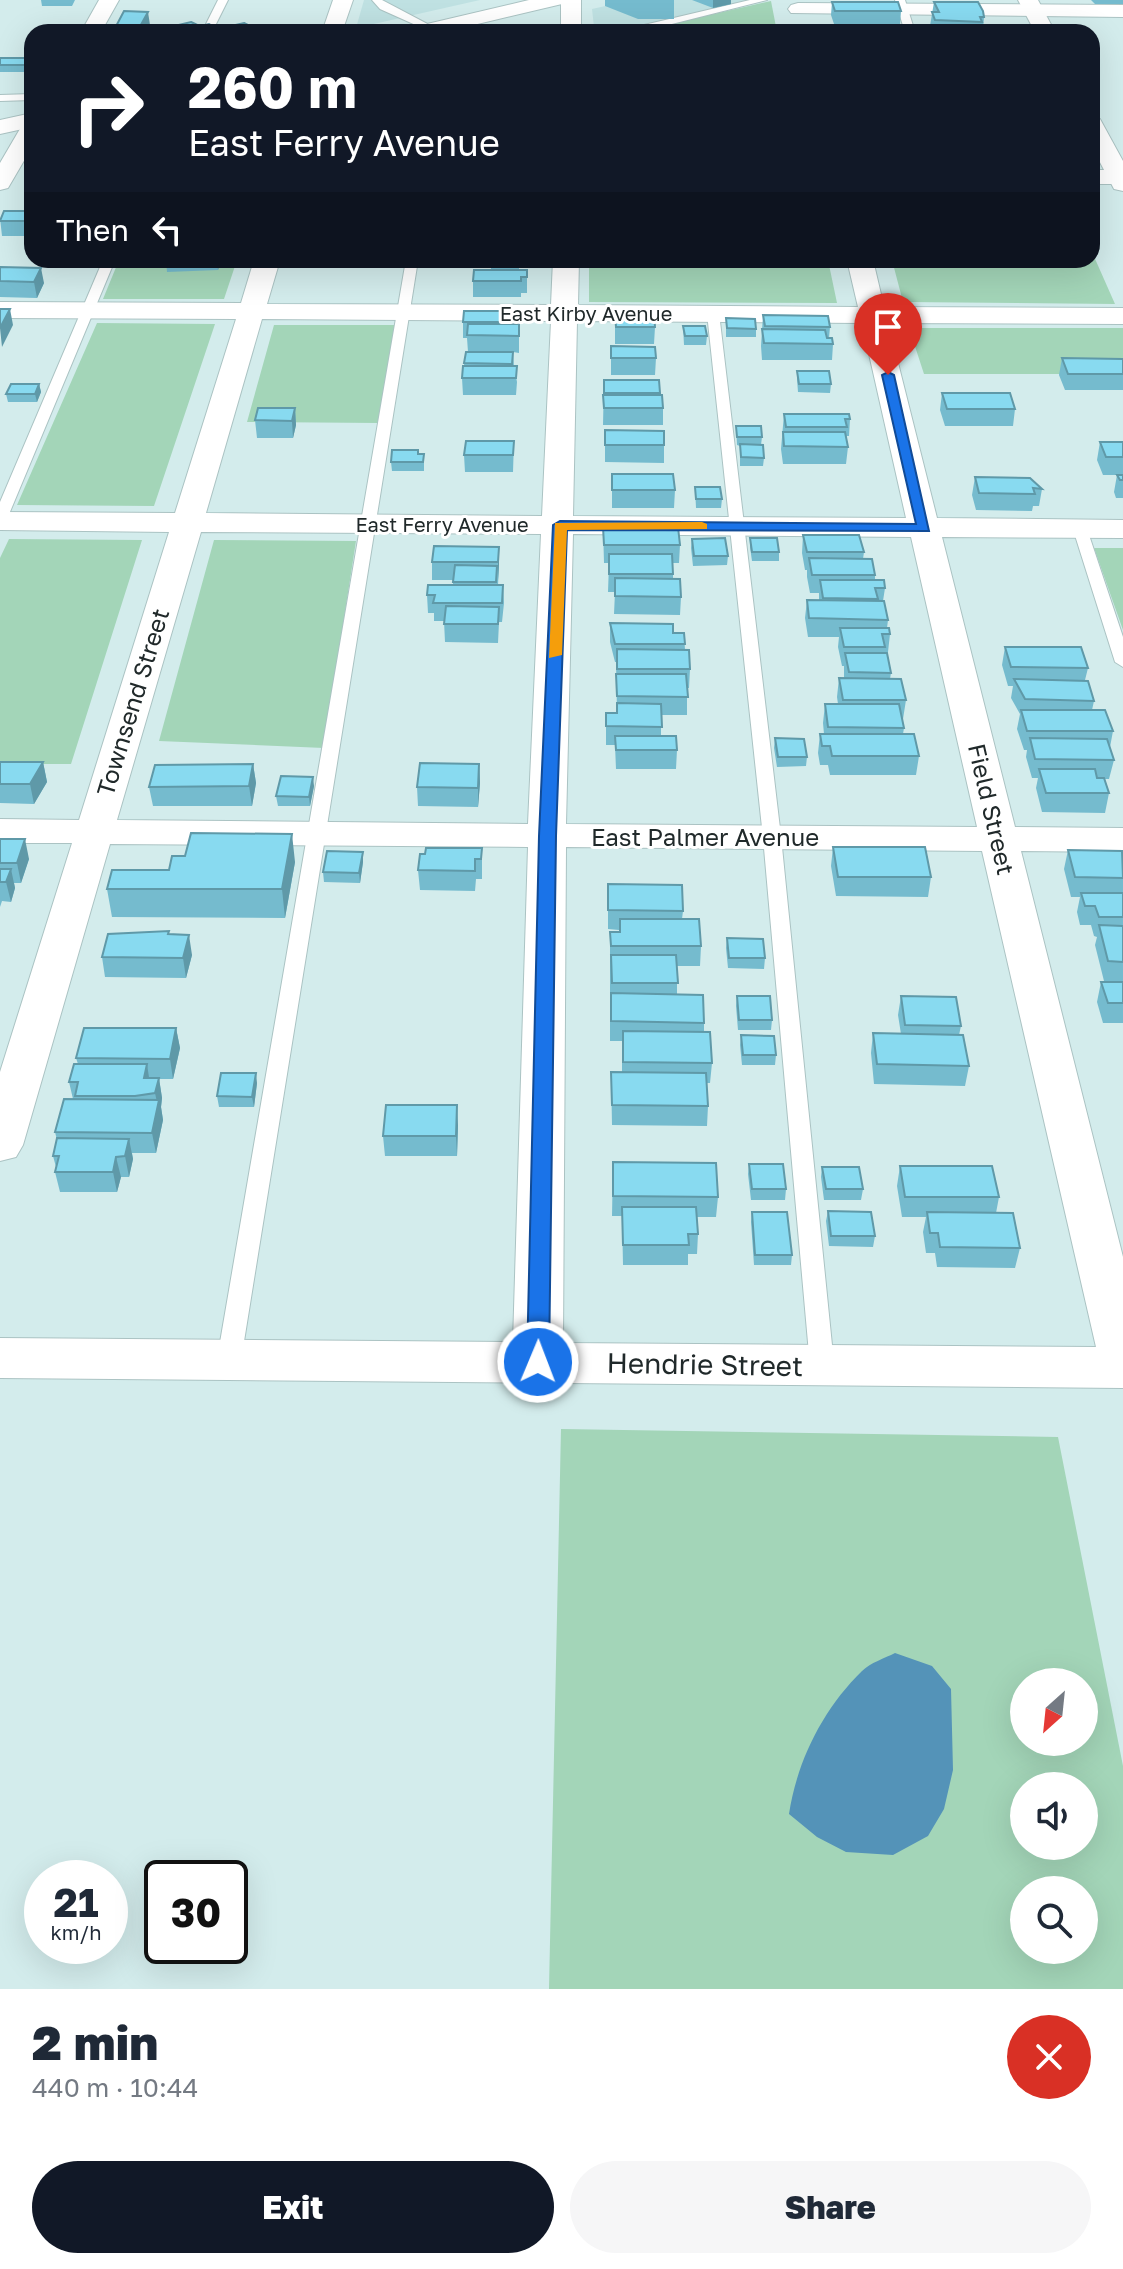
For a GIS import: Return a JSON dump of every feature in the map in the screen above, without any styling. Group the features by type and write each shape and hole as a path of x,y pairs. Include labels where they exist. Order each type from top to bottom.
{"main road":[{"path":"450,24 555,0"},
{"path":"1031,5 1041,24"},
{"path":"0,127 24,122"},
{"path":"1100,139 1122,179"}],"street":[{"path":"96,24 109,0"},
{"path":"335,24 343,0"},
{"path":"571,0 571,24"},
{"path":"802,24 797,4 1031,5 1123,11"},
{"path":"2,178 24,141"},
{"path":"2,178 24,174"},
{"path":"1100,178 1122,179"},
{"name":"Townsend Street","path":"0,1145 264,268"},
{"path":"538,1362 547,836 560,525 566,268"},
{"name":"Field Street","path":"862,268 1123,1357"},
{"name":"East Kirby Avenue","path":"0,310 1123,316"},
{"name":"East Ferry Avenue","path":"0,520 1123,529"},
{"name":"East Palmer Avenue","path":"0,831 1123,840"},
{"name":"Hendrie Street","path":"0,1358 1123,1368"}],"lane":[{"path":"211,24 223,0"},
{"path":"377,0 414,24"},
{"path":"661,24 762,0"},
{"path":"0,98 24,97"},
{"path":"0,520 105,268"},
{"path":"229,1360 411,268"},
{"path":"713,313 772,837 822,1365"},
{"path":"1080,529 1123,662"}],"shaded area":[{"path":"364,0 480,0 374,24 357,24"},
{"path":"632,0 757,0 655,24 594,24 592,9"}],"green space":[{"path":"771,1 775,24 669,24"},
{"path":"116,268 234,268 224,299 103,299"},
{"path":"589,268 830,268 837,303 589,302"},
{"path":"894,268 1099,268 1115,304 903,302"},
{"path":"97,323 215,324 154,506 17,505"},
{"path":"274,325 397,325 379,423 247,422"},
{"path":"909,328 1123,328 1123,374 924,374"},
{"path":"9,539 142,540 71,764 0,764 0,558"},
{"path":"214,540 356,541 324,748 159,741"},
{"path":"1094,548 1123,548 1123,630"},
{"path":"561,1429 1058,1437 1123,1766 1123,1989 549,1989"}],"water":[{"path":"895,1653 932,1666 951,1689 953,1770 944,1809 928,1836 893,1855 846,1852 817,1837 789,1814 793,1794 805,1755 835,1702 865,1668"}],"building":[{"path":"832,2 898,2 901,11 835,11"},
{"path":"934,2 978,2 984,17 980,17 982,22 935,20 932,12 939,12"},
{"path":"124,11 148,12 141,24 117,24"},
{"path":"0,58 24,58 24,65 0,65"},
{"path":"4,211 24,211 24,221 0,221"},
{"path":"0,267 41,268 34,282 0,281"},
{"path":"474,270 527,270 527,277 521,277 521,281 473,281"},
{"path":"0,309 10,309 0,328"},
{"path":"464,311 509,311 509,315 515,315 515,322 463,322"},
{"path":"615,313 654,313 655,327 616,327"},
{"path":"763,315 828,316 830,327 765,326"},
{"path":"726,318 755,319 756,329 727,328"},
{"path":"468,324 519,324 519,336 467,335"},
{"path":"683,326 705,326 707,336 685,336"},
{"path":"762,329 825,330 833,344 764,343"},
{"path":"611,346 655,347 656,358 611,358"},
{"path":"466,352 513,352 512,364 464,363"},
{"path":"1062,358 1123,359 1123,374 1068,374"},
{"path":"463,366 517,366 516,378 462,378"},
{"path":"797,371 829,371 831,384 799,384"},
{"path":"604,380 659,380 660,393 604,393"},
{"path":"11,384 39,384 35,394 6,394"},
{"path":"942,393 1010,393 1015,409 947,409"},
{"path":"603,395 662,395 663,408 604,408"},
{"path":"258,408 295,408 292,421 255,420"},
{"path":"784,414 849,414 850,419 845,419 847,427 786,427"},
{"path":"736,426 761,426 762,437 737,437"},
{"path":"605,430 664,431 664,445 605,445"},
{"path":"783,432 845,432 848,447 784,446"},
{"path":"466,441 514,441 513,455 464,455"},
{"path":"1100,442 1123,442 1123,457 1106,457"},
{"path":"740,444 763,445 764,458 741,457"},
{"path":"392,450 418,450 418,454 424,454 423,462 391,462"},
{"path":"612,474 673,474 675,490 612,490"},
{"path":"975,477 1030,478 1042,489 1033,488 1035,494 979,493"},
{"path":"695,487 720,487 722,499 696,499"},
{"path":"603,527 678,527 680,545 604,545"},
{"path":"803,535 859,535 864,552 807,552"},
{"path":"725,538 728,556 694,556 692,539"},
{"path":"750,538 777,538 779,552 752,552"},
{"path":"434,546 499,547 498,562 432,562"},
{"path":"609,554 672,554 673,574 609,574"},
{"path":"809,558 872,559 875,575 812,575"},
{"path":"455,565 497,566 496,582 453,582"},
{"path":"615,578 680,579 681,597 615,596"},
{"path":"820,580 884,580 885,588 875,588 878,599 823,598"},
{"path":"428,585 503,585 502,603 433,603 435,595 427,595"},
{"path":"807,600 884,601 888,620 809,618"},
{"path":"446,606 499,607 498,624 444,624"},
{"path":"610,623 673,624 673,633 684,633 685,644 615,644"},
{"path":"840,628 889,628 890,634 882,634 885,647 844,647"},
{"path":"1005,647 1081,647 1088,668 1011,667"},
{"path":"617,649 689,650 690,669 617,669"},
{"path":"845,653 887,653 891,673 849,672"},
{"path":"616,674 686,674 688,697 617,696"},
{"path":"839,678 901,679 906,700 843,700"},
{"path":"1014,679 1088,681 1094,701 1025,699"},
{"path":"617,703 661,704 662,727 606,726 606,713 617,713"},
{"path":"825,704 899,704 904,728 828,727"},
{"path":"1021,710 1105,710 1113,731 1027,731"},
{"path":"820,734 914,734 919,756 832,756 830,746 822,746"},
{"path":"615,736 676,736 677,750 616,750"},
{"path":"775,738 804,739 807,757 778,757"},
{"path":"1030,738 1107,739 1114,760 1035,759"},
{"path":"0,762 43,762 30,784 0,784"},
{"path":"420,763 479,764 478,788 417,787"},
{"path":"253,764 249,786 149,787 155,765"},
{"path":"1039,769 1095,769 1097,778 1104,778 1109,793 1046,793"},
{"path":"281,776 313,777 309,797 276,796"},
{"path":"191,833 292,834 282,889 107,889 112,870 169,870 172,856 185,856"},
{"path":"0,839 25,839 17,863 0,863"},
{"path":"833,847 925,847 931,877 838,877"},
{"path":"426,848 482,848 481,859 475,859 475,871 418,870 420,854 425,854"},
{"path":"1068,850 1122,851 1123,878 1075,877"},
{"path":"327,851 363,852 359,873 323,872"},
{"path":"0,869 11,869 6,882 0,882"},
{"path":"608,884 682,885 683,911 608,910"},
{"path":"1081,893 1123,893 1123,917 1099,917 1095,906 1085,906"},
{"path":"620,919 699,919 701,946 611,946 610,932 620,932"},
{"path":"1099,925 1123,926 1123,962 1108,961"},
{"path":"169,931 168,934 189,935 183,958 102,957 108,934"},
{"path":"727,938 763,939 765,958 729,958"},
{"path":"611,955 676,955 678,983 612,983"},
{"path":"1101,982 1123,982 1123,1003 1108,1003"},
{"path":"611,993 703,995 704,1023 611,1021"},
{"path":"737,996 770,996 772,1020 739,1020"},
{"path":"901,996 956,997 961,1026 905,1025"},
{"path":"84,1028 176,1028 170,1059 76,1058"},
{"path":"623,1031 710,1032 712,1063 623,1062"},
{"path":"873,1033 963,1035 969,1066 877,1064"},
{"path":"741,1035 774,1036 776,1055 743,1055"},
{"path":"74,1064 147,1064 144,1078 159,1078 155,1093 75,1096 78,1082 69,1082"},
{"path":"611,1072 706,1073 708,1106 612,1105"},
{"path":"221,1073 256,1073 252,1097 217,1096"},
{"path":"64,1099 159,1100 152,1133 55,1132"},
{"path":"386,1105 457,1105 456,1136 383,1136"},
{"path":"57,1138 129,1139 125,1156 116,1157 113,1172 55,1172 59,1156 53,1156"},
{"path":"613,1162 716,1163 718,1197 613,1196"},
{"path":"749,1164 783,1164 786,1189 752,1189"},
{"path":"900,1166 992,1166 999,1197 905,1197"},
{"path":"822,1167 859,1167 863,1189 826,1189"},
{"path":"622,1207 696,1207 698,1234 688,1234 689,1245 623,1245"},
{"path":"828,1211 871,1212 875,1236 831,1236"},
{"path":"752,1212 787,1212 792,1255 755,1255"},
{"path":"927,1212 1013,1213 1020,1248 940,1247 938,1233 930,1233"}],"slow traffic":[{"path":"555,655 560,525 702,526"}],"route":[{"path":"538,1362 547,836 560,525 924,528 888,375"}]}
